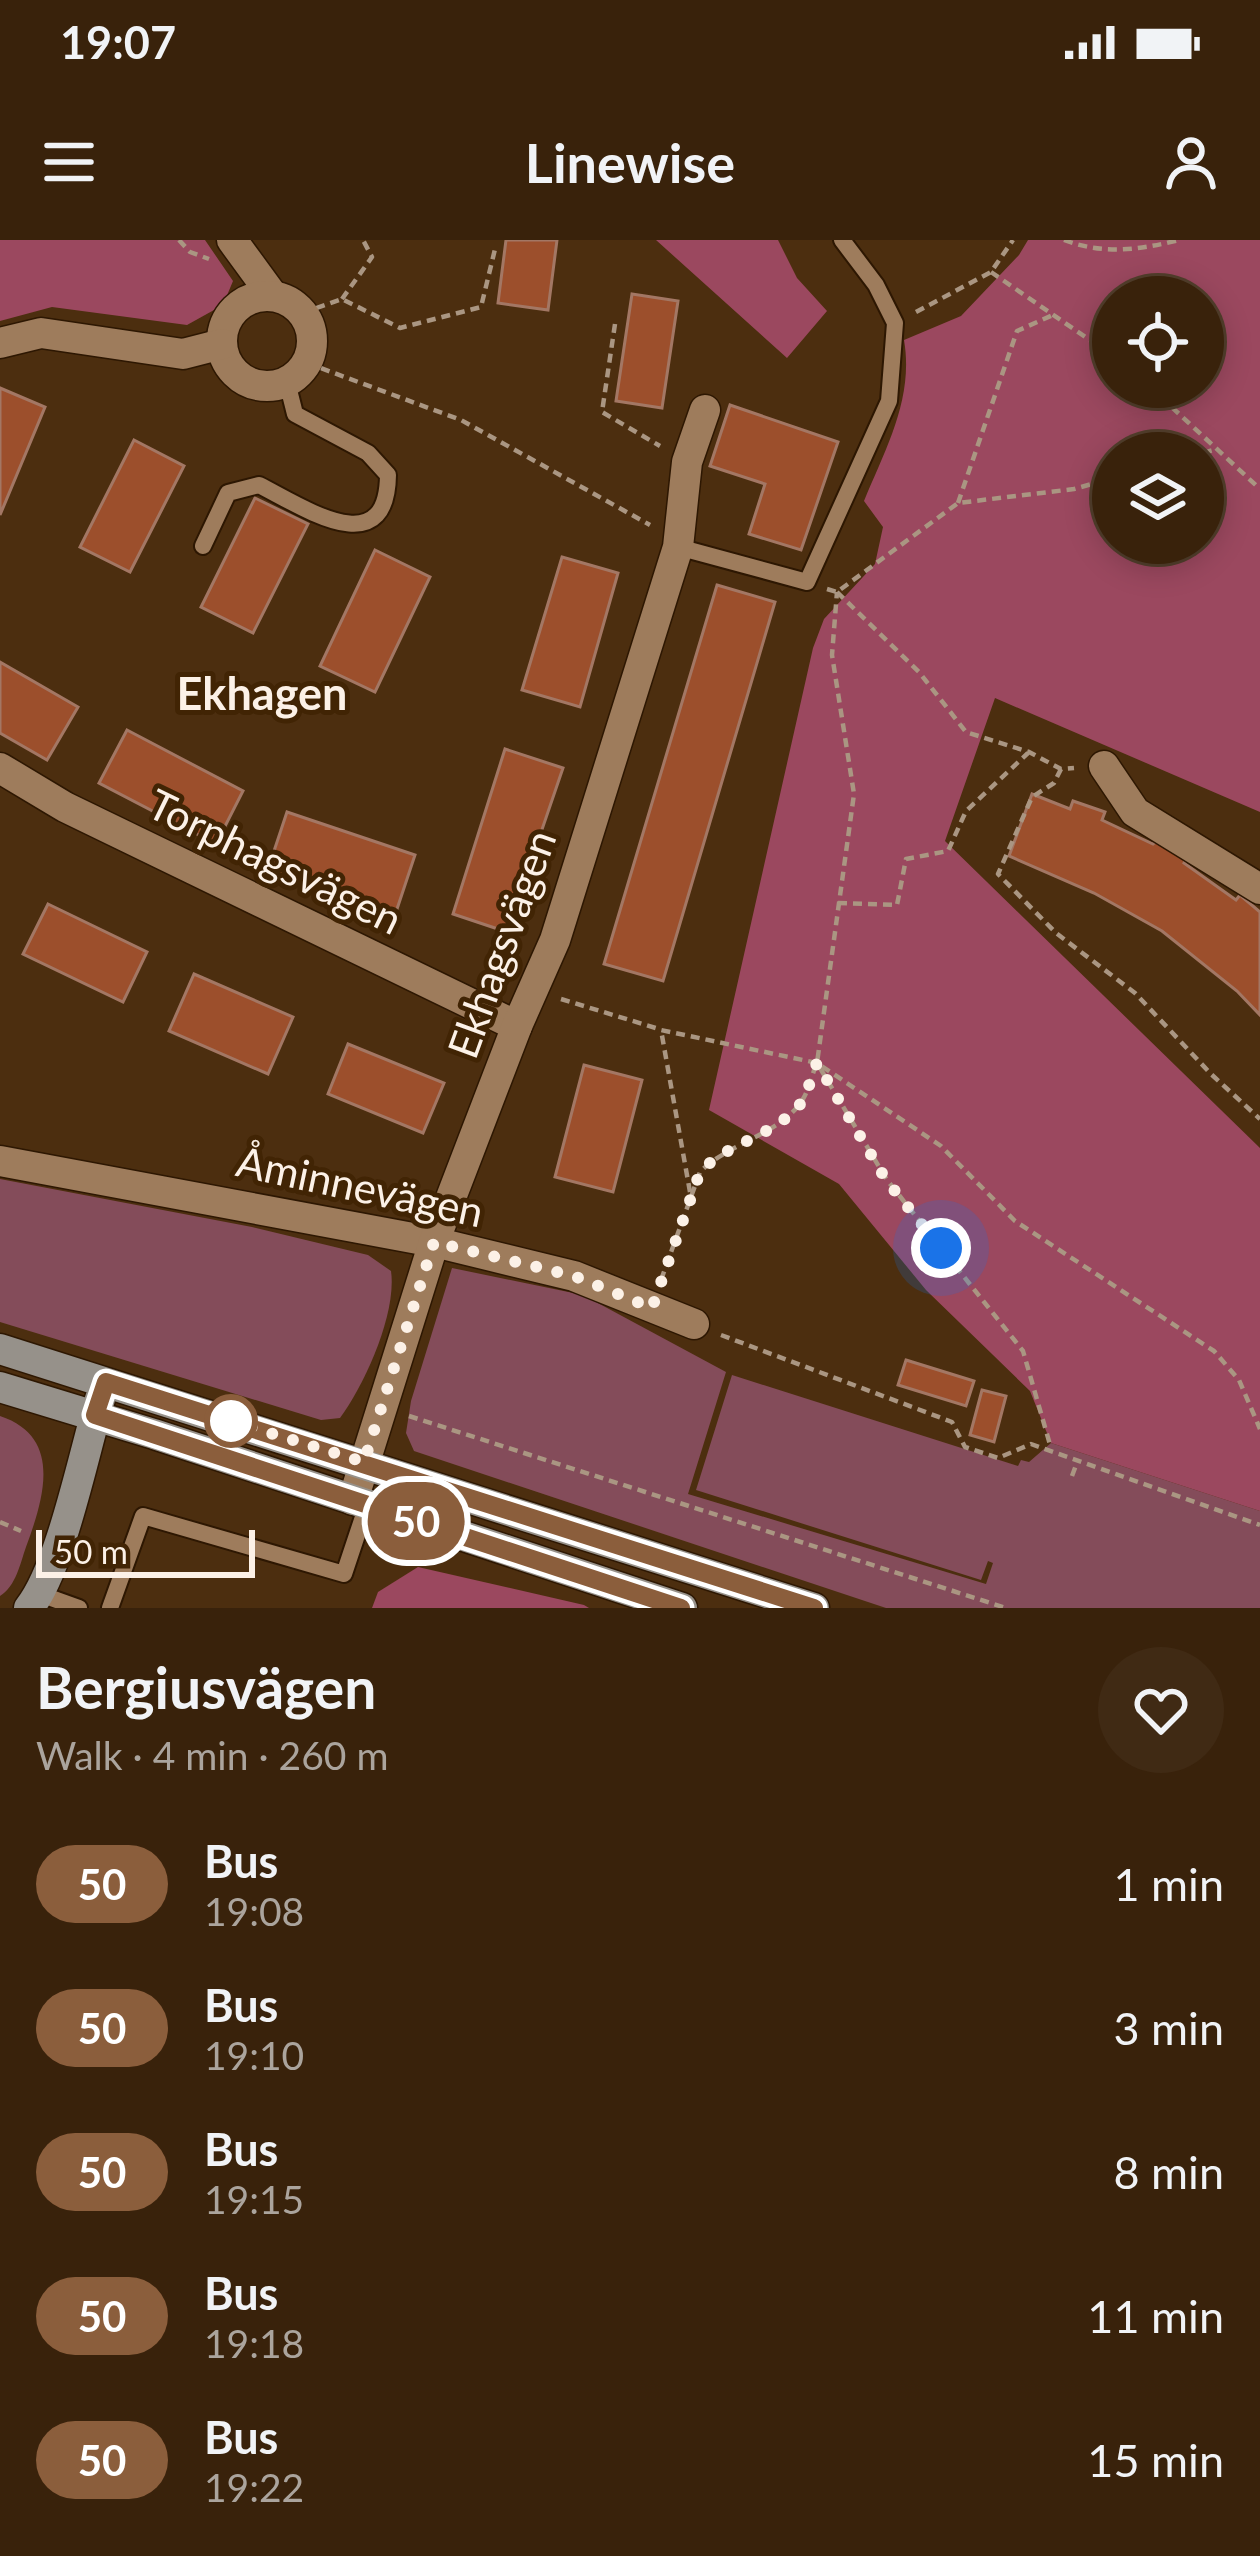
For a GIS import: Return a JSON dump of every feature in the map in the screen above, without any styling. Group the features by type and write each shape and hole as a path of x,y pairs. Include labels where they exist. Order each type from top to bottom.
{"street":[{"path":"232,240 274,296 302,313 312,338 297,372 267,387 238,376 222,344 234,310 258,297 274,296"},
{"path":"0,343 41,332 183,354 222,344"},
{"name":"Ekhagsvägen","path":"360,1502 364,1462 434,1242 555,940 678,547 687,462 705,410"},
{"path":"1104,766 1136,812 1260,889"},
{"name":"Torphagsvägen","path":"0,768 65,806 517,1026"},
{"name":"Åminnevägen","path":"0,1161 434,1242 574,1276 694,1324"},
{"path":"0,1349 814,1608"},
{"path":"35,1601 106,1382"},
{"path":"0,1388 682,1608"}],"lane":[{"path":"678,547 807,582 889,401 895,323 876,285 842,240"},
{"path":"203,546 228,493 259,484 338,522 362,525 378,517 387,497 388,475 368,453 295,414 297,372"},
{"path":"110,1608 143,1516 344,1574 360,1502"},
{"path":"35,1601 79,1608"}],"path":[{"path":"179,240 190,252"},
{"path":"302,313 342,299 372,256 364,240"},
{"path":"895,323 992,272 1013,240"},
{"path":"1064,240 1091,250 1140,249 1179,240"},
{"path":"342,299 400,328 481,307 496,245"},
{"path":"992,272 1092,341"},
{"path":"958,502 1017,331 1053,314"},
{"path":"615,324 602,412 687,462"},
{"path":"297,372 461,420 580,483 666,534 678,547"},
{"path":"1173,408 1199,432"},
{"path":"1224,456 1260,489"},
{"path":"652,1308 690,1192 712,1160 780,1121 802,1101 817,1063 854,794 832,655 837,592 958,502 1092,484"},
{"path":"807,582 837,592 920,672 966,733 1029,752 1061,769 1054,783 1032,797 998,874 1056,933 1135,993 1260,1119"},
{"path":"838,903 897,905 907,859 948,851 966,812 1029,752"},
{"path":"532,990 661,1030 817,1063 941,1146 1015,1221 1214,1351 1239,1380 1260,1429"},
{"path":"661,1030 690,1192"},
{"path":"817,1063 886,1180 1023,1351 1052,1451"},
{"path":"694,1324 952,1422 964,1447 998,1458 1031,1444 1260,1525"},
{"path":"380,1407 1006,1608"},
{"path":"1072,1476 1078,1460"},
{"path":"0,1522 21,1532"}],"shaded area":[{"path":"0,240 205,240 233,281 223,305 187,325 52,307 0,321"},
{"path":"656,240 778,240 797,278 827,311 787,358"},
{"path":"1028,240 1260,240 1260,812 995,698 945,841 1260,1148 1260,1511 1051,1443 1030,1391 926,1290 839,1184 709,1110 813,648 824,619 875,564 883,527 864,501 902,402 904,340 961,316"},
{"path":"0,1179 252,1227 368,1255 391,1271 389,1307 377,1348 340,1418 321,1420 0,1322"},
{"path":"452,1268 583,1295 726,1372 688,1494 986,1584 993,1563 988,1561 981,1580 696,1490 732,1375 1018,1466 1051,1443 1260,1511 1260,1608 886,1608 414,1451 406,1433 411,1401"},
{"path":"0,1416 33,1438 43,1471 38,1509 19,1567 0,1596"},
{"path":"418,1567 589,1608 372,1608 378,1592"}],"building":[{"path":"506,240 557,240 548,310 498,303"},
{"path":"632,294 678,301 662,408 616,401"},
{"path":"0,388 45,407 0,515"},
{"path":"730,405 838,442 801,550 749,534 765,484 710,466"},
{"path":"134,440 184,466 130,572 80,547"},
{"path":"255,498 308,524 253,633 201,607"},
{"path":"375,550 430,577 375,692 320,666"},
{"path":"562,557 618,573 580,707 522,690"},
{"path":"717,585 775,602 663,981 604,964"},
{"path":"0,662 78,707 47,760 0,733"},
{"path":"127,730 243,791 216,844 99,783"},
{"path":"505,749 563,768 507,932 453,914"},
{"path":"1032,794 1070,809 1073,801 1105,812 1102,820 1188,856 1184,863 1260,912 1260,1015 1162,931 1094,893 1009,856"},
{"path":"287,812 415,855 395,915 267,872"},
{"path":"48,904 147,952 123,1002 23,954"},
{"path":"194,974 293,1017 268,1074 169,1031"},
{"path":"348,1044 444,1083 423,1133 328,1094"},
{"path":"584,1065 642,1080 613,1192 555,1177"},
{"path":"906,1360 974,1381 966,1406 898,1385"},
{"path":"982,1390 1006,1396 994,1442 970,1435"}],"bus line":[{"name":"50","path":"681,1608 95,1415 106,1382 814,1608"}],"district":[{"name":"Ekhagen","path":"262,694"}],"route":[{"path":"231,1421 364,1462 434,1242 574,1276 652,1308 700,1172 712,1160 780,1121 802,1101 817,1063 886,1180 941,1248"}]}
